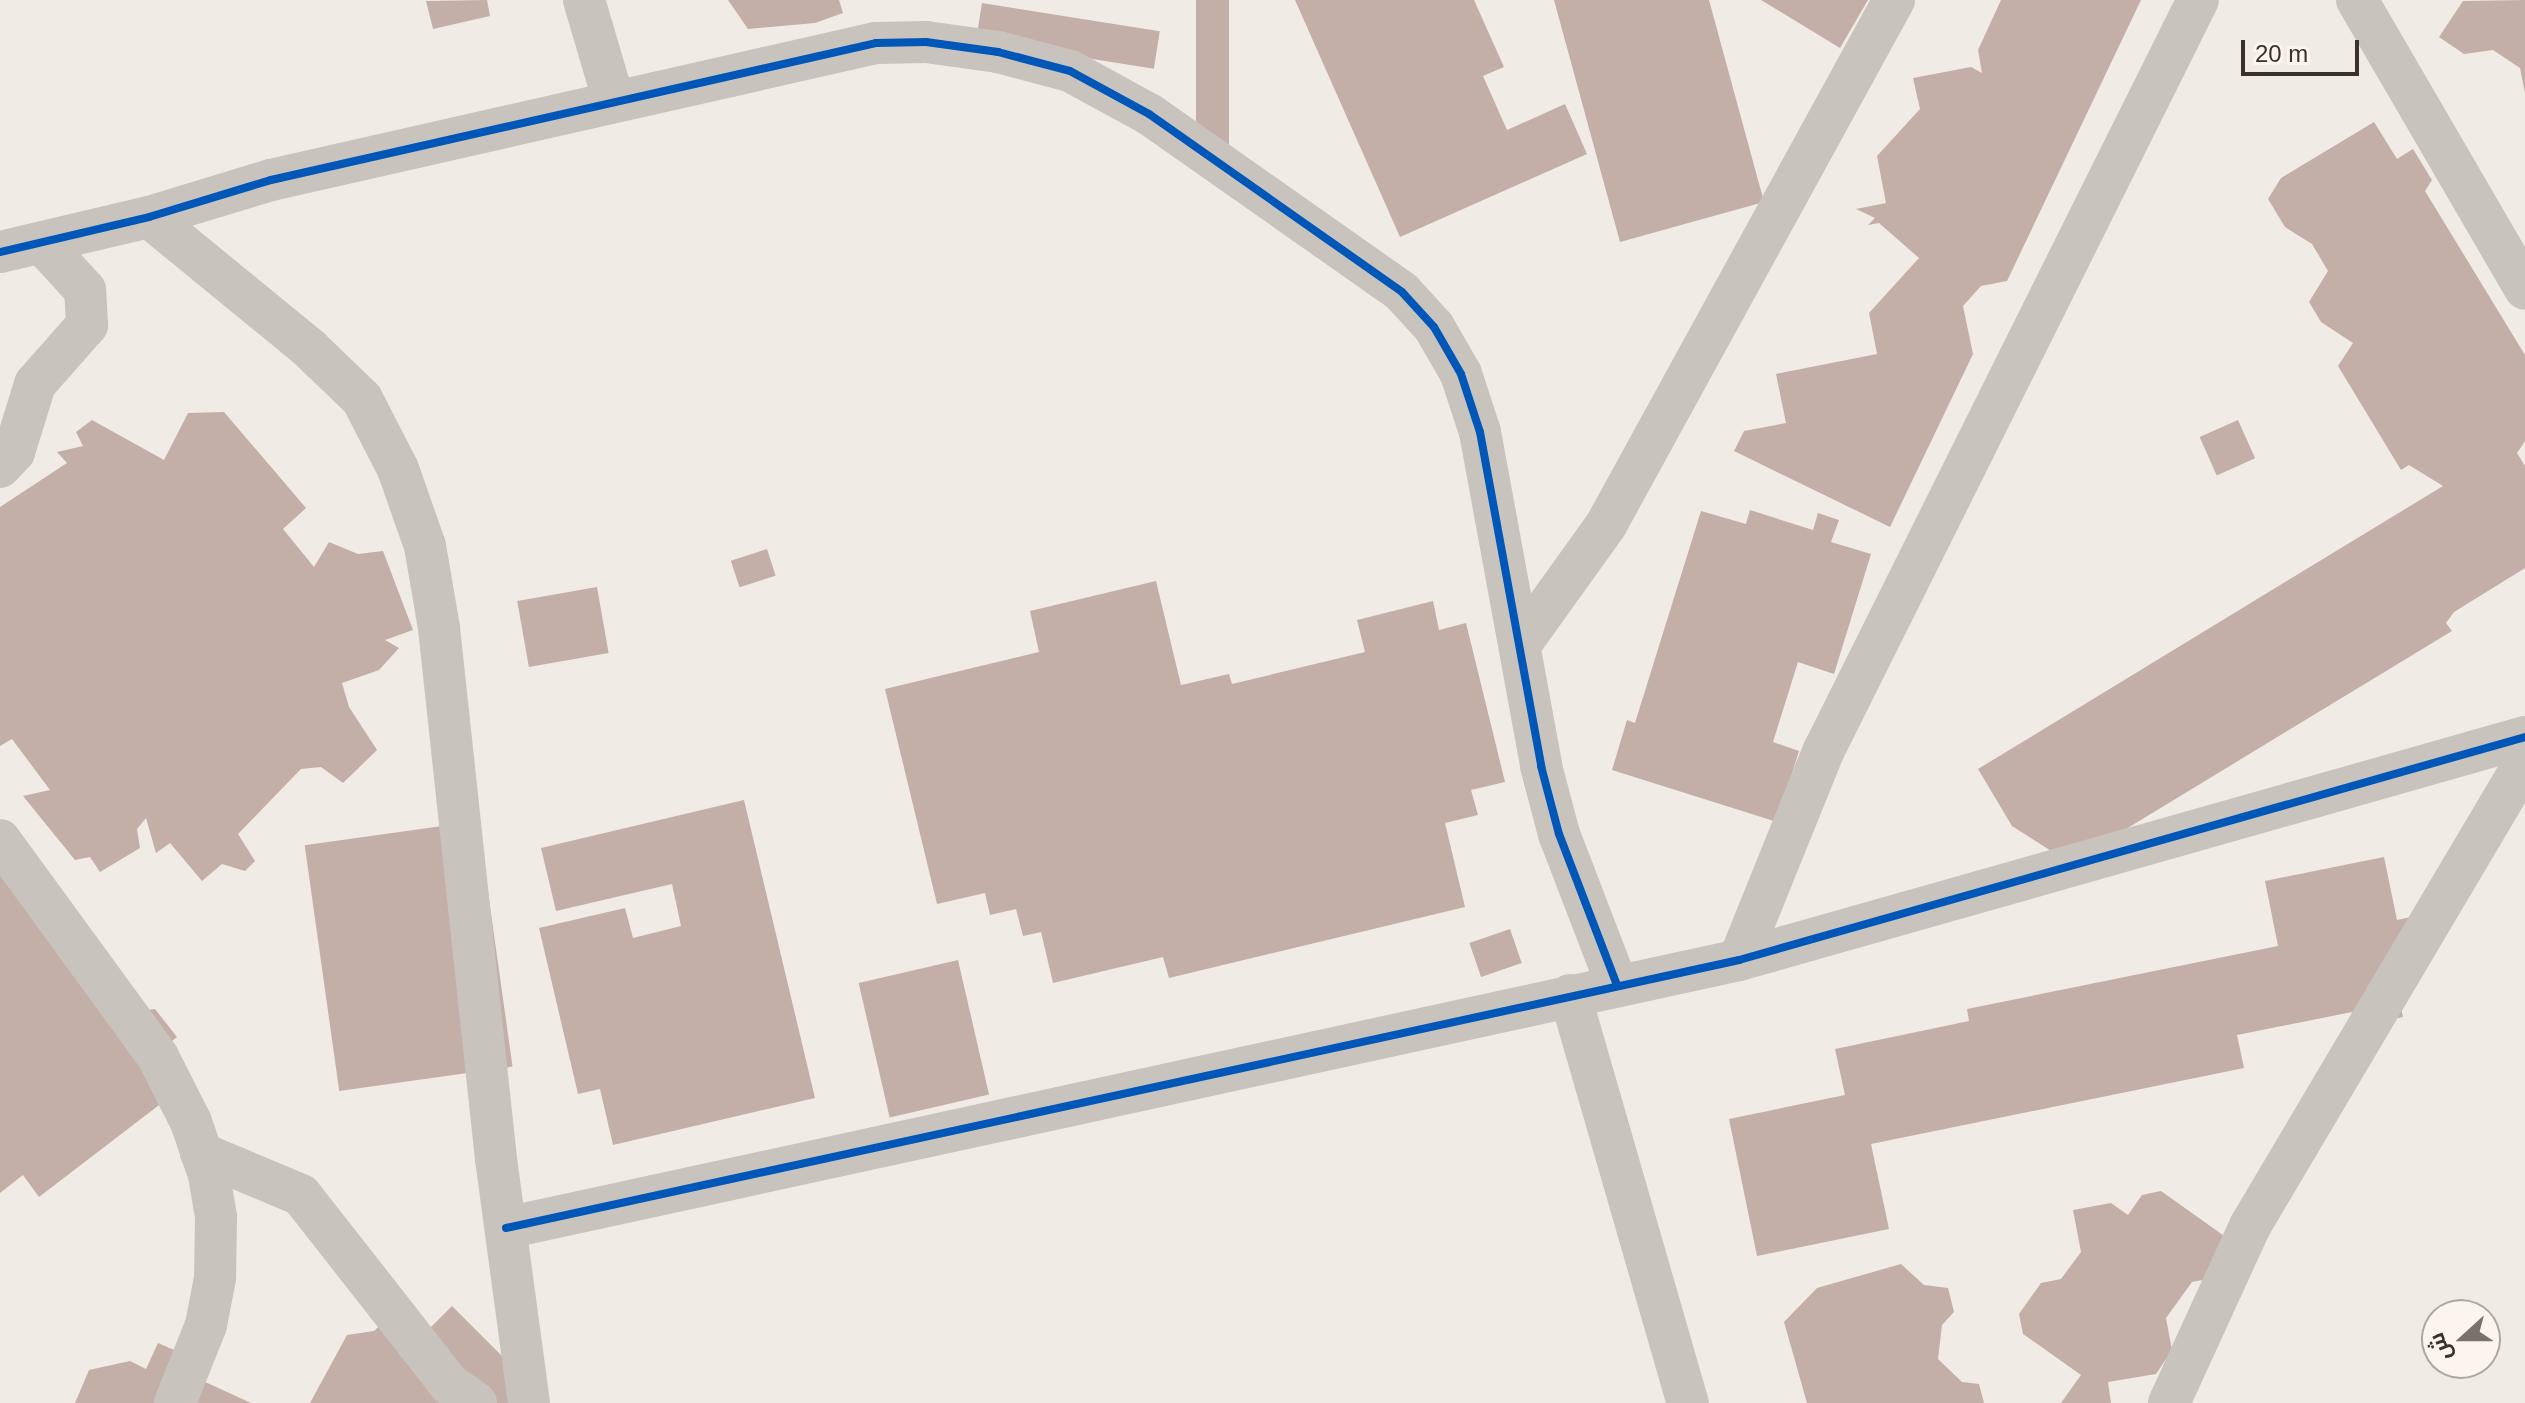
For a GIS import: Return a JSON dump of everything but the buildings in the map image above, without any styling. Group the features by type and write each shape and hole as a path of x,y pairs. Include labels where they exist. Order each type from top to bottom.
{"street":[{"path":"584,0 614,102"},
{"path":"1520,645 1606,525 1894,0"},
{"path":"1739,960 1824,750 2198,0"},
{"path":"2357,0 2525,289"},
{"path":"0,252 149,217 271,180 844,49 926,42 998,52 1070,71 1149,114 1402,292 1434,327 1461,374 1480,432 1559,834 1617,985"},
{"path":"149,217 310,349 362,399 398,469 425,546 439,628 506,1228 529,1403"},
{"path":"0,467 14,452 35,384 87,325 85,290 43,244"},
{"path":"506,1228 1739,960 2525,737"},
{"path":"2169,1403 2250,1226 2525,762"},
{"path":"0,840 158,1057 201,1153 216,1217 215,1278 206,1325 175,1403"},
{"path":"1570,995 1688,1403"},
{"path":"201,1153 301,1195 449,1384 476,1403"}],"cycle path":[{"path":"0,252 149,217 271,180 876,43 926,42 998,52 1070,71 1149,114 1402,292 1434,327 1461,374 1480,432 1541,766 1559,834 1617,985"},
{"path":"506,1228 1739,960 2525,737"}]}
